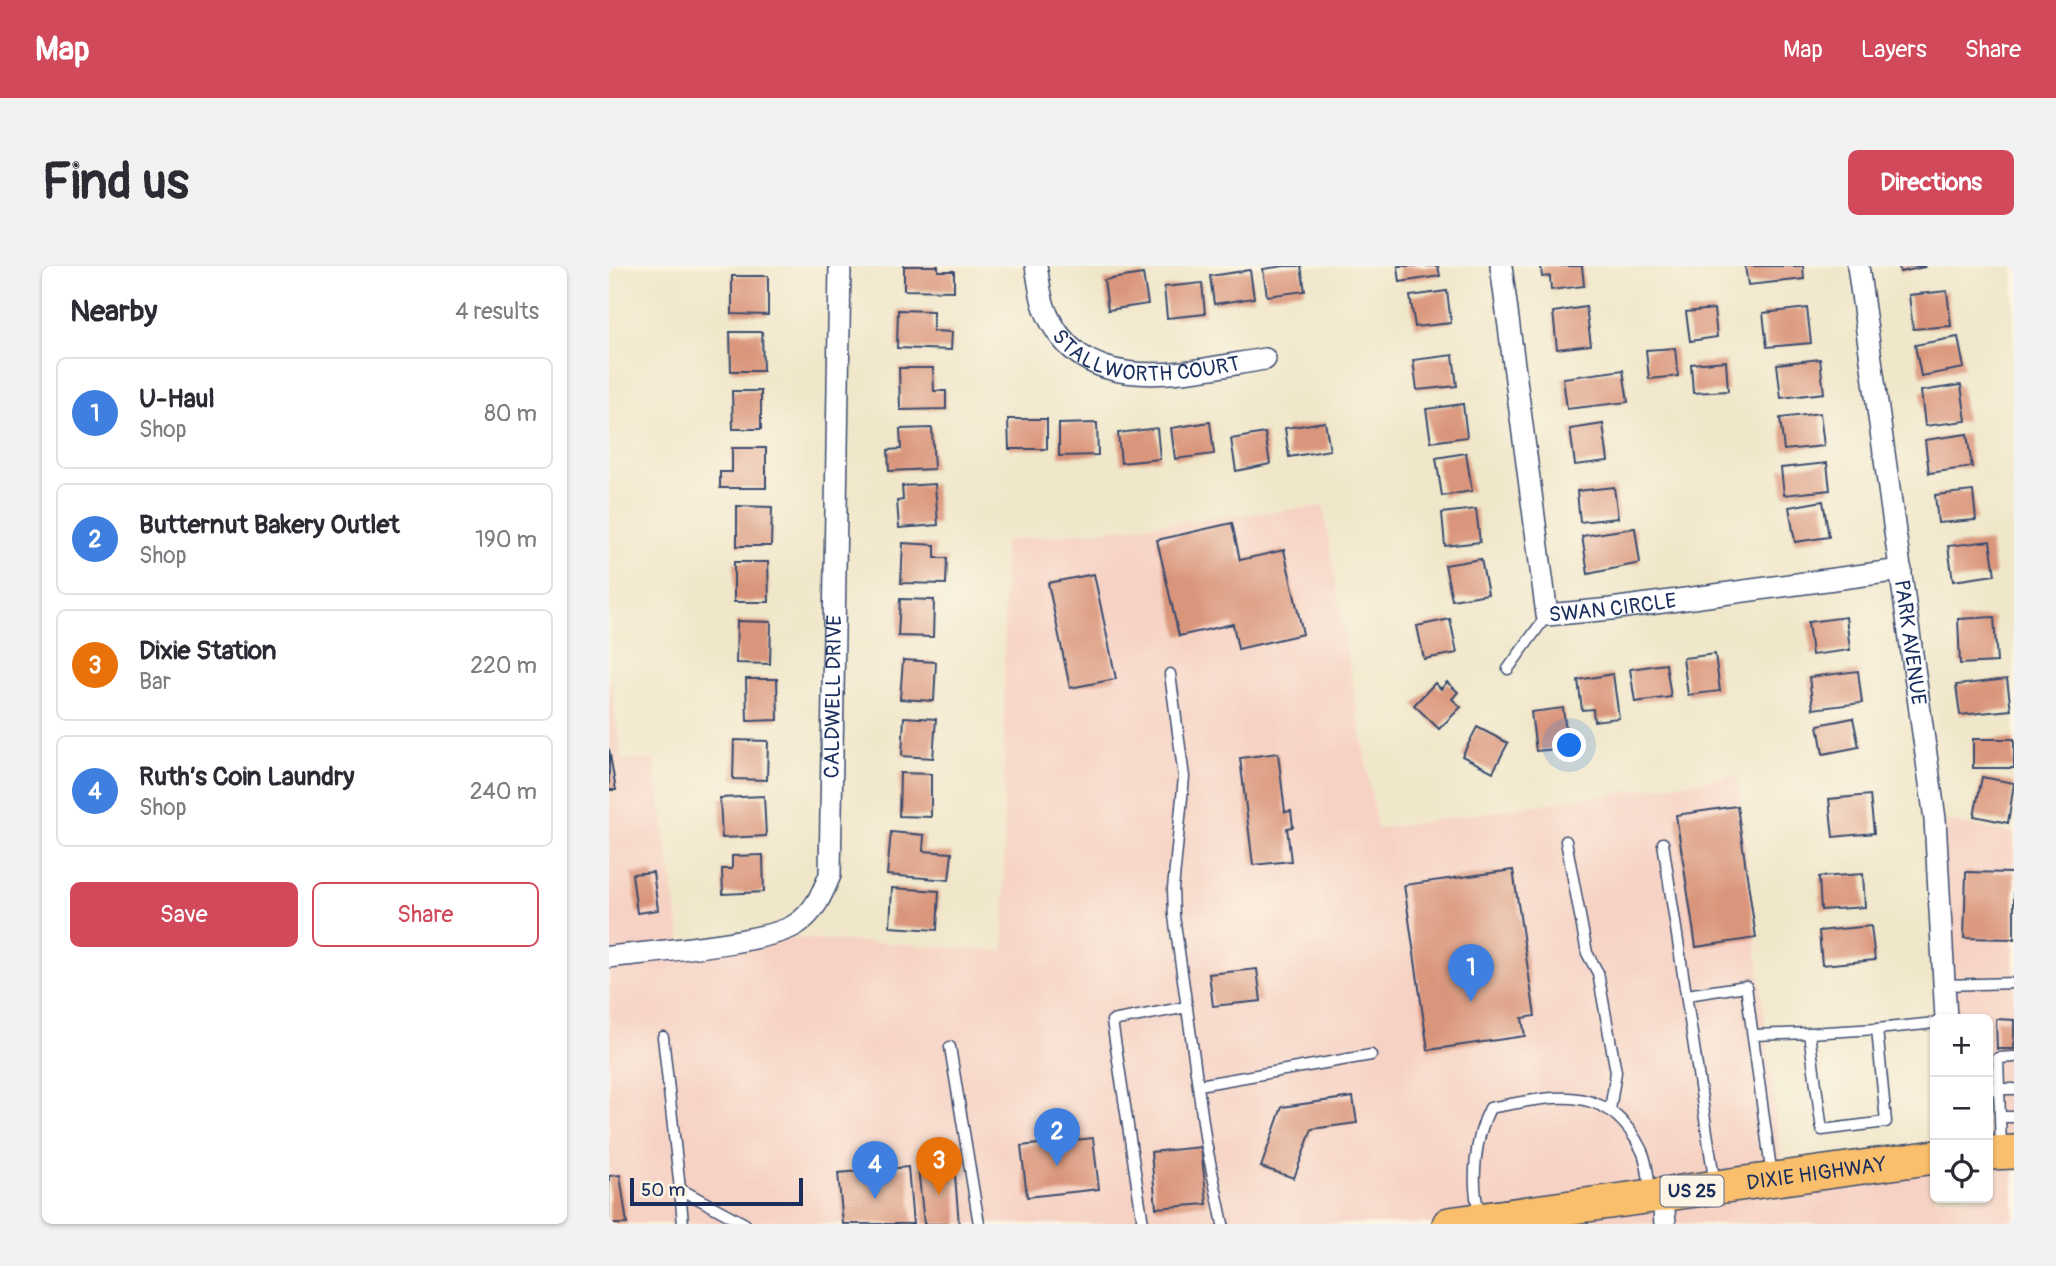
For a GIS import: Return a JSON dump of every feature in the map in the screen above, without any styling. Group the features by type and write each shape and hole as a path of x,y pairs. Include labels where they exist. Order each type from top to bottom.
{"main road":[{"name":"DIXIE HIGHWAY","path":"1449,1224 1660,1205 1715,1188 1930,1158"}],"street":[{"name":"CALDWELL DRIVE","path":"609,957 769,936 797,925 819,902 830,875 840,266"},
{"name":"STALLWORTH COURT","path":"1036,266 1047,313 1053,323 1067,342 1086,359 1110,370 1150,376 1265,359"},
{"name":"SWAN CIRCLE","path":"1501,266 1547,615 1611,610 1901,570"},
{"name":"PARK AVENUE","path":"1858,266 1935,819 1946,1014"}],"lane":[{"path":"1507,669 1547,615"},
{"path":"1170,674 1184,777 1173,889 1206,1143 1223,1224"},
{"path":"1566,841 1581,930 1587,953 1598,973 1616,1073 1610,1110"},
{"path":"1663,843 1715,1188"},
{"path":"1944,985 2014,983"},
{"path":"1686,995 1746,986 1772,1180"},
{"path":"1143,1224 1112,1021 1187,1007"},
{"path":"1753,1035 1930,1024"},
{"path":"1809,1033 1822,1130 1886,1122 1877,1029"},
{"path":"663,1037 683,1224"},
{"path":"950,1047 979,1224"},
{"path":"1199,1085 1371,1055"},
{"path":"2001,1153 2000,1117 1993,1089 1998,1058 2014,1058"},
{"path":"1993,1089 2014,1089"},
{"path":"1482,1219 1475,1183 1483,1121 1490,1108 1554,1096 1592,1100 1621,1119 1643,1152 1660,1205"},
{"path":"2000,1117 2014,1117"},
{"path":"680,1189 745,1224"}],"shaded area":[{"path":"1323,506 1377,829 1737,775 1783,1178 1930,1158 1930,1203 1993,1203 1993,1014 1946,1014 1935,819 2014,833 2014,1224 609,1224 609,671 622,760 654,760 682,947 769,936 1004,951 1004,541"}],"building":[{"path":"904,266 938,266 938,271 954,271 954,291 904,290"},
{"path":"1301,266 1305,291 1267,296 1263,269"},
{"path":"1398,266 1438,266 1440,276 1400,282"},
{"path":"1541,266 1582,266 1584,286 1551,290 1550,276 1542,277"},
{"path":"1745,266 1803,266 1804,279 1748,285"},
{"path":"1899,266 1925,266 1925,267 1900,272"},
{"path":"1250,270 1254,298 1214,304 1210,276"},
{"path":"1143,274 1148,304 1108,310 1104,280"},
{"path":"732,276 768,276 768,315 732,314"},
{"path":"1202,283 1205,314 1167,318 1164,287"},
{"path":"1447,291 1451,323 1415,327 1410,296"},
{"path":"1947,291 1951,326 1913,329 1909,295"},
{"path":"1586,307 1591,345 1557,349 1553,312"},
{"path":"1807,308 1811,343 1767,347 1763,313"},
{"path":"1714,309 1717,337 1690,341 1686,312"},
{"path":"898,310 933,311 933,331 952,332 951,350 897,348"},
{"path":"730,332 762,332 763,371 731,371"},
{"path":"1958,337 1964,368 1921,376 1915,345"},
{"path":"1675,348 1678,376 1649,379 1646,350"},
{"path":"1453,355 1457,386 1417,390 1413,360"},
{"path":"1820,359 1824,393 1781,398 1777,364"},
{"path":"1726,361 1728,391 1693,393 1691,364"},
{"path":"899,368 933,368 934,391 946,391 946,409 900,410"},
{"path":"1623,370 1628,402 1567,409 1563,378"},
{"path":"1961,385 1966,421 1925,426 1921,391"},
{"path":"732,391 761,391 761,429 733,429"},
{"path":"1463,404 1467,437 1431,442 1426,409"},
{"path":"1820,413 1824,446 1784,450 1780,418"},
{"path":"1008,419 1047,419 1047,449 1009,449"},
{"path":"1210,422 1214,454 1175,459 1171,428"},
{"path":"1325,422 1330,450 1289,457 1285,428"},
{"path":"1097,423 1098,455 1059,456 1059,424"},
{"path":"1603,424 1608,461 1575,465 1570,429"},
{"path":"932,428 934,469 889,471 888,450 901,449 900,429"},
{"path":"1157,428 1160,459 1121,463 1118,433"},
{"path":"1265,433 1270,464 1236,471 1231,439"},
{"path":"1967,434 1972,467 1929,473 1925,440"},
{"path":"732,448 766,448 766,488 720,488 720,472 732,472"},
{"path":"1466,453 1472,491 1442,496 1436,458"},
{"path":"1827,463 1830,490 1784,495 1781,468"},
{"path":"935,484 938,525 899,528 897,501 903,500 902,486"},
{"path":"1614,487 1618,518 1580,522 1577,491"},
{"path":"1973,491 1976,520 1938,523 1935,495"},
{"path":"1823,501 1829,537 1795,542 1789,507"},
{"path":"737,506 772,507 771,546 737,546"},
{"path":"1476,509 1480,542 1445,546 1442,513"},
{"path":"1232,523 1240,560 1284,550 1303,634 1238,649 1233,624 1179,636 1157,540"},
{"path":"1635,528 1640,563 1588,574 1582,536"},
{"path":"1990,541 1995,575 1953,581 1948,546"},
{"path":"903,543 935,545 935,558 947,558 946,584 901,583"},
{"path":"1481,559 1488,594 1452,600 1445,565"},
{"path":"734,562 768,562 769,602 734,602"},
{"path":"1094,574 1116,679 1070,688 1048,583"},
{"path":"900,599 934,600 933,637 898,636"},
{"path":"1846,617 1850,650 1812,655 1808,622"},
{"path":"1994,617 1997,662 1960,664 1958,619"},
{"path":"1450,619 1457,653 1424,659 1417,626"},
{"path":"737,621 771,622 770,664 736,663"},
{"path":"1715,654 1720,691 1688,695 1683,658"},
{"path":"903,660 936,662 934,701 900,699"},
{"path":"1666,664 1671,697 1635,702 1630,669"},
{"path":"1858,671 1862,703 1813,709 1809,677"},
{"path":"1613,674 1619,718 1594,721 1593,709 1582,710 1578,680"},
{"path":"746,679 777,679 778,720 747,721"},
{"path":"2007,679 2011,710 1960,715 1956,685"},
{"path":"1447,682 1458,692 1452,699 1461,707 1439,729 1414,705 1435,683 1441,689"},
{"path":"1563,708 1568,748 1536,751 1531,712"},
{"path":"904,717 936,719 933,758 902,756"},
{"path":"1853,718 1859,747 1823,754 1818,725"},
{"path":"1477,727 1508,743 1493,772 1462,756"},
{"path":"1973,739 2014,739 2014,768 1973,768"},
{"path":"734,740 768,741 767,780 733,779"},
{"path":"609,749 616,790 609,790"},
{"path":"1278,753 1285,812 1291,811 1293,827 1287,828 1291,861 1253,865 1240,758"},
{"path":"900,773 931,774 931,817 899,816"},
{"path":"1982,777 2014,783 2008,823 1974,816"},
{"path":"1870,795 1874,833 1833,837 1829,799"},
{"path":"764,796 766,836 722,838 720,798"},
{"path":"1737,806 1756,938 1696,947 1676,815"},
{"path":"891,832 924,835 923,851 952,853 949,880 887,875"},
{"path":"763,855 764,892 723,894 722,869 732,869 732,856"},
{"path":"1513,870 1535,1016 1522,1018 1525,1036 1428,1050 1404,885"},
{"path":"653,872 658,910 637,913 632,874"},
{"path":"1966,872 2014,873 2014,939 1964,938"},
{"path":"1863,874 1865,907 1821,910 1819,877"},
{"path":"892,888 939,891 937,930 890,927"},
{"path":"1871,926 1875,960 1822,965 1819,931"},
{"path":"1257,969 1261,1001 1213,1006 1209,974"},
{"path":"1996,1019 2014,1020 2014,1049 1997,1049"},
{"path":"1353,1097 1357,1123 1312,1129 1294,1178 1261,1167 1282,1107"},
{"path":"1093,1138 1099,1189 1027,1197 1021,1146"},
{"path":"1201,1147 1207,1204 1156,1208 1151,1152"},
{"path":"954,1164 959,1224 924,1224 918,1167"},
{"path":"908,1167 913,1224 843,1224 838,1173"},
{"path":"620,1175 627,1224 609,1224 609,1176"}],"place":[{"name":"U-Haul","path":"1471,1002"},
{"name":"Butternut Bakery Outlet","path":"1057,1166"},
{"name":"Dixie Station","path":"939,1195"},
{"name":"Ruth’s Coin Laundry","path":"875,1199"}]}
